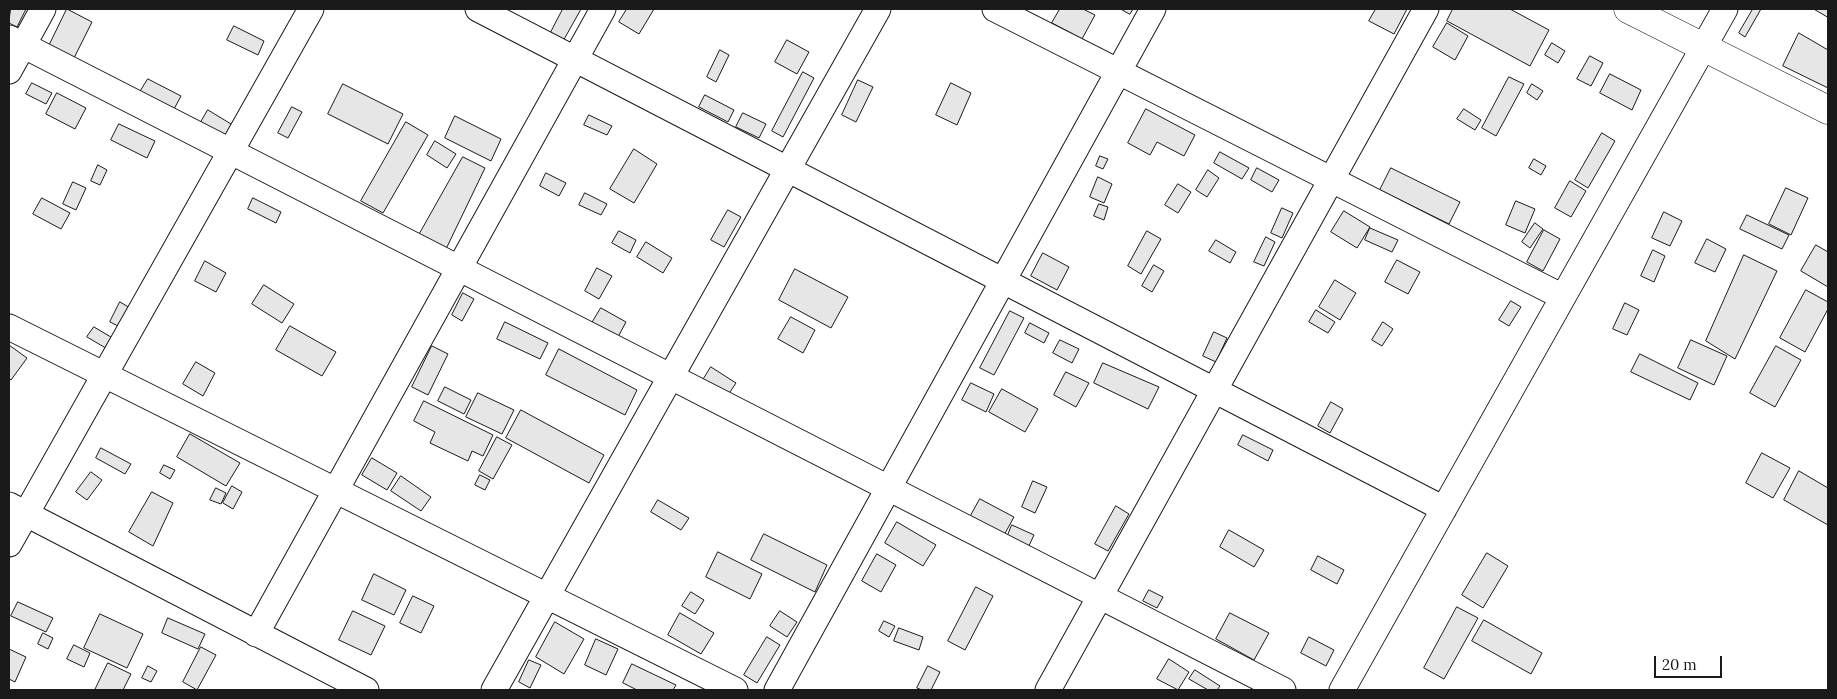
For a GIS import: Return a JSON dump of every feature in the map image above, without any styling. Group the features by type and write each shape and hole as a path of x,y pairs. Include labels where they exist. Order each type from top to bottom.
{"main road":[{"path":"1628,9 1828,110"}],"street":[{"path":"9,71 16,42 44,9"},
{"path":"9,544 17,509 105,375 311,9"},
{"path":"478,9 1444,509"},
{"path":"256,634 603,9"},
{"path":"494,690 878,9"},
{"path":"995,9 1562,297"},
{"path":"777,690 1153,9"},
{"path":"1048,690 1426,9"},
{"path":"1342,690 1725,9"},
{"path":"16,42 1283,690"},
{"path":"9,327 735,690"},
{"path":"17,509 366,690"}],"building":[{"path":"11,9 26,9 17,27 9,23"},
{"path":"67,9 92,22 74,58 49,46"},
{"path":"563,9 581,9 562,43 549,36"},
{"path":"627,9 654,9 639,34 619,22"},
{"path":"1060,9 1083,9 1095,15 1082,39 1052,23"},
{"path":"1121,9 1133,9 1130,14"},
{"path":"1376,9 1407,9 1394,34 1369,21"},
{"path":"1453,9 1510,9 1549,30 1530,66 1447,21"},
{"path":"1753,9 1761,9 1745,37 1739,33"},
{"path":"1814,9 1828,9 1828,17"},
{"path":"1447,23 1468,36 1455,60 1433,47"},
{"path":"234,26 264,41 258,55 227,40"},
{"path":"1799,33 1828,50 1828,88 1783,66"},
{"path":"787,40 809,52 797,74 775,62"},
{"path":"1552,43 1565,51 1558,63 1545,55"},
{"path":"720,50 729,55 716,82 707,77"},
{"path":"1590,56 1603,63 1591,86 1577,79"},
{"path":"803,72 814,78 783,137 772,131"},
{"path":"1610,74 1641,90 1632,110 1600,93"},
{"path":"1509,77 1524,84 1496,136 1482,128"},
{"path":"148,79 181,96 174,109 140,92"},
{"path":"858,80 873,87 856,122 842,115"},
{"path":"32,83 52,93 46,104 26,94"},
{"path":"951,83 971,93 957,125 936,115"},
{"path":"343,84 403,114 388,144 328,114"},
{"path":"1532,84 1543,91 1537,100 1527,93"},
{"path":"57,93 86,108 75,129 46,114"},
{"path":"705,95 734,110 728,122 699,107"},
{"path":"292,107 302,112 288,138 278,133"},
{"path":"1146,109 1195,135 1184,156 1157,142 1150,155 1128,143"},
{"path":"1464,109 1481,120 1475,130 1457,119"},
{"path":"208,110 236,127 229,138 201,122"},
{"path":"743,113 766,124 759,138 736,127"},
{"path":"589,115 612,126 607,135 584,125"},
{"path":"455,116 501,139 491,161 445,138"},
{"path":"406,122 428,135 383,213 361,201"},
{"path":"119,124 155,141 147,158 111,140"},
{"path":"1602,133 1615,141 1588,188 1575,180"},
{"path":"435,141 456,154 447,168 427,155"},
{"path":"634,149 657,164 634,203 610,189"},
{"path":"1220,152 1249,168 1242,179 1214,163"},
{"path":"1100,156 1108,159 1103,169 1096,166"},
{"path":"463,157 485,168 446,249 419,235"},
{"path":"1534,159 1546,166 1541,175 1529,168"},
{"path":"98,165 107,170 100,185 91,181"},
{"path":"1257,168 1279,180 1272,192 1251,180"},
{"path":"1391,168 1460,202 1449,224 1380,190"},
{"path":"1208,170 1219,178 1207,197 1196,190"},
{"path":"546,173 566,183 559,196 540,186"},
{"path":"1098,177 1112,184 1104,203 1090,197"},
{"path":"1570,181 1586,191 1571,217 1555,208"},
{"path":"73,182 86,188 76,210 63,204"},
{"path":"1178,184 1191,192 1178,213 1165,205"},
{"path":"1786,188 1808,198 1791,235 1769,224"},
{"path":"585,193 607,204 601,215 579,205"},
{"path":"42,198 70,213 61,229 33,214"},
{"path":"253,198 281,212 276,223 248,209"},
{"path":"1516,201 1535,209 1525,233 1506,225"},
{"path":"1099,204 1108,207 1104,220 1094,216"},
{"path":"1282,208 1293,213 1282,238 1271,233"},
{"path":"728,210 741,217 724,247 711,240"},
{"path":"1344,211 1370,227 1357,248 1331,232"},
{"path":"1664,212 1682,221 1670,246 1652,238"},
{"path":"1747,215 1789,235 1782,249 1740,229"},
{"path":"1535,223 1543,229 1530,248 1522,242"},
{"path":"1370,228 1398,240 1392,252 1365,240"},
{"path":"1544,230 1560,239 1543,271 1527,262"},
{"path":"619,231 636,240 630,253 612,243"},
{"path":"1147,231 1161,239 1141,274 1128,266"},
{"path":"1266,237 1275,242 1264,266 1254,262"},
{"path":"1707,239 1726,249 1715,272 1695,263"},
{"path":"1216,240 1236,252 1230,263 1209,251"},
{"path":"646,242 672,258 663,273 637,257"},
{"path":"1816,245 1828,252 1828,287 1801,271"},
{"path":"1653,250 1665,256 1654,282 1641,276"},
{"path":"1043,253 1069,267 1057,290 1031,276"},
{"path":"1744,255 1777,271 1735,359 1706,341"},
{"path":"1397,260 1420,272 1408,294 1385,282"},
{"path":"205,261 226,273 216,292 195,281"},
{"path":"1154,265 1164,271 1152,292 1142,286"},
{"path":"597,268 612,276 599,299 585,291"},
{"path":"795,269 848,297 831,328 779,300"},
{"path":"1335,280 1356,293 1340,320 1319,307"},
{"path":"264,285 294,304 282,323 252,304"},
{"path":"1806,290 1828,302 1828,309 1805,352 1780,338"},
{"path":"463,293 474,299 462,321 452,315"},
{"path":"1511,301 1521,307 1509,326 1499,320"},
{"path":"120,302 132,309 122,328 110,322"},
{"path":"1625,303 1639,310 1627,335 1613,329"},
{"path":"601,308 626,322 618,337 592,323"},
{"path":"1316,310 1335,322 1328,333 1309,322"},
{"path":"1010,311 1024,318 994,375 980,368"},
{"path":"791,317 815,330 803,353 778,339"},
{"path":"505,322 548,343 540,359 497,339"},
{"path":"1383,322 1393,329 1382,346 1372,340"},
{"path":"1030,323 1049,333 1044,343 1025,333"},
{"path":"290,326 336,352 322,376 276,350"},
{"path":"94,327 116,340 109,350 87,337"},
{"path":"1214,332 1227,338 1216,362 1203,356"},
{"path":"1060,340 1079,349 1072,363 1053,353"},
{"path":"1691,340 1727,356 1714,385 1678,368"},
{"path":"9,345 27,358 11,380 9,378"},
{"path":"432,346 448,354 428,395 412,387"},
{"path":"1776,346 1801,360 1775,407 1750,393"},
{"path":"559,349 637,390 625,415 546,375"},
{"path":"1640,354 1698,383 1690,400 1631,372"},
{"path":"196,362 215,373 203,396 183,384"},
{"path":"1103,363 1159,387 1148,409 1094,383"},
{"path":"711,367 736,383 728,395 703,380"},
{"path":"1066,372 1089,383 1076,407 1054,395"},
{"path":"971,383 994,394 986,412 962,400"},
{"path":"445,387 471,400 464,414 438,401"},
{"path":"1002,389 1038,409 1025,432 989,412"},
{"path":"478,393 514,410 502,434 466,417"},
{"path":"424,401 493,435 483,456 472,451 468,461 430,443 435,432 414,421"},
{"path":"1331,402 1343,409 1330,433 1318,426"},
{"path":"521,410 604,455 589,483 506,438"},
{"path":"190,434 240,463 226,486 177,457"},
{"path":"1243,435 1273,450 1268,461 1238,445"},
{"path":"497,437 512,445 493,479 479,471"},
{"path":"101,448 131,464 125,474 96,458"},
{"path":"1762,453 1790,468 1773,498 1746,483"},
{"path":"372,458 397,473 387,490 362,475"},
{"path":"164,465 175,470 170,479 160,473"},
{"path":"1799,471 1828,488 1828,525 1784,500"},
{"path":"91,472 102,480 87,500 76,492"},
{"path":"480,475 490,480 485,490 475,485"},
{"path":"401,476 431,497 421,511 391,491"},
{"path":"1033,481 1047,487 1035,513 1022,507"},
{"path":"232,486 242,492 233,509 223,503"},
{"path":"216,488 226,493 221,504 210,500"},
{"path":"152,492 173,503 153,546 129,532"},
{"path":"980,499 1014,517 1003,537 969,519"},
{"path":"658,500 689,518 681,530 651,512"},
{"path":"1116,506 1129,514 1108,551 1095,544"},
{"path":"897,522 936,545 923,566 885,543"},
{"path":"1012,525 1034,535 1027,550 1006,540"},
{"path":"1229,530 1264,550 1254,567 1220,547"},
{"path":"764,534 827,565 815,592 751,560"},
{"path":"718,552 762,574 750,599 706,577"},
{"path":"1487,553 1508,566 1483,608 1462,595"},
{"path":"877,554 896,565 881,592 862,581"},
{"path":"1318,556 1344,570 1337,584 1311,570"},
{"path":"374,574 406,590 394,615 362,600"},
{"path":"976,587 993,596 965,650 948,641"},
{"path":"1149,590 1163,597 1157,608 1143,601"},
{"path":"691,592 704,600 695,614 682,606"},
{"path":"413,596 434,606 421,633 400,623"},
{"path":"18,602 53,618 46,632 11,616"},
{"path":"1457,607 1478,618 1444,679 1424,668"},
{"path":"353,611 385,626 371,655 339,640"},
{"path":"780,611 797,622 787,637 770,626"},
{"path":"680,613 714,633 701,654 668,635"},
{"path":"1230,613 1269,633 1254,660 1216,639"},
{"path":"100,614 143,634 127,668 84,648"},
{"path":"168,618 205,634 198,649 162,633"},
{"path":"1484,620 1542,653 1531,674 1472,641"},
{"path":"884,621 895,626 889,637 879,631"},
{"path":"555,622 584,639 564,674 536,657"},
{"path":"899,628 923,637 919,650 894,641"},
{"path":"43,633 53,638 48,649 38,644"},
{"path":"767,637 780,645 757,683 744,675"},
{"path":"1309,637 1334,650 1326,666 1301,653"},
{"path":"596,639 618,649 606,675 585,665"},
{"path":"74,645 90,653 84,667 67,659"},
{"path":"201,647 216,655 197,690 183,682"},
{"path":"9,649 26,657 15,682 9,679"},
{"path":"1169,659 1189,672 1178,690 1157,679"},
{"path":"529,660 541,665 530,688 519,682"},
{"path":"108,663 131,674 123,690 95,690"},
{"path":"632,664 676,685 673,690 637,690 623,683"},
{"path":"148,666 157,671 151,682 142,678"},
{"path":"928,666 940,672 931,690 922,690 917,688"},
{"path":"1195,670 1220,686 1217,690 1208,690 1189,679"}]}
